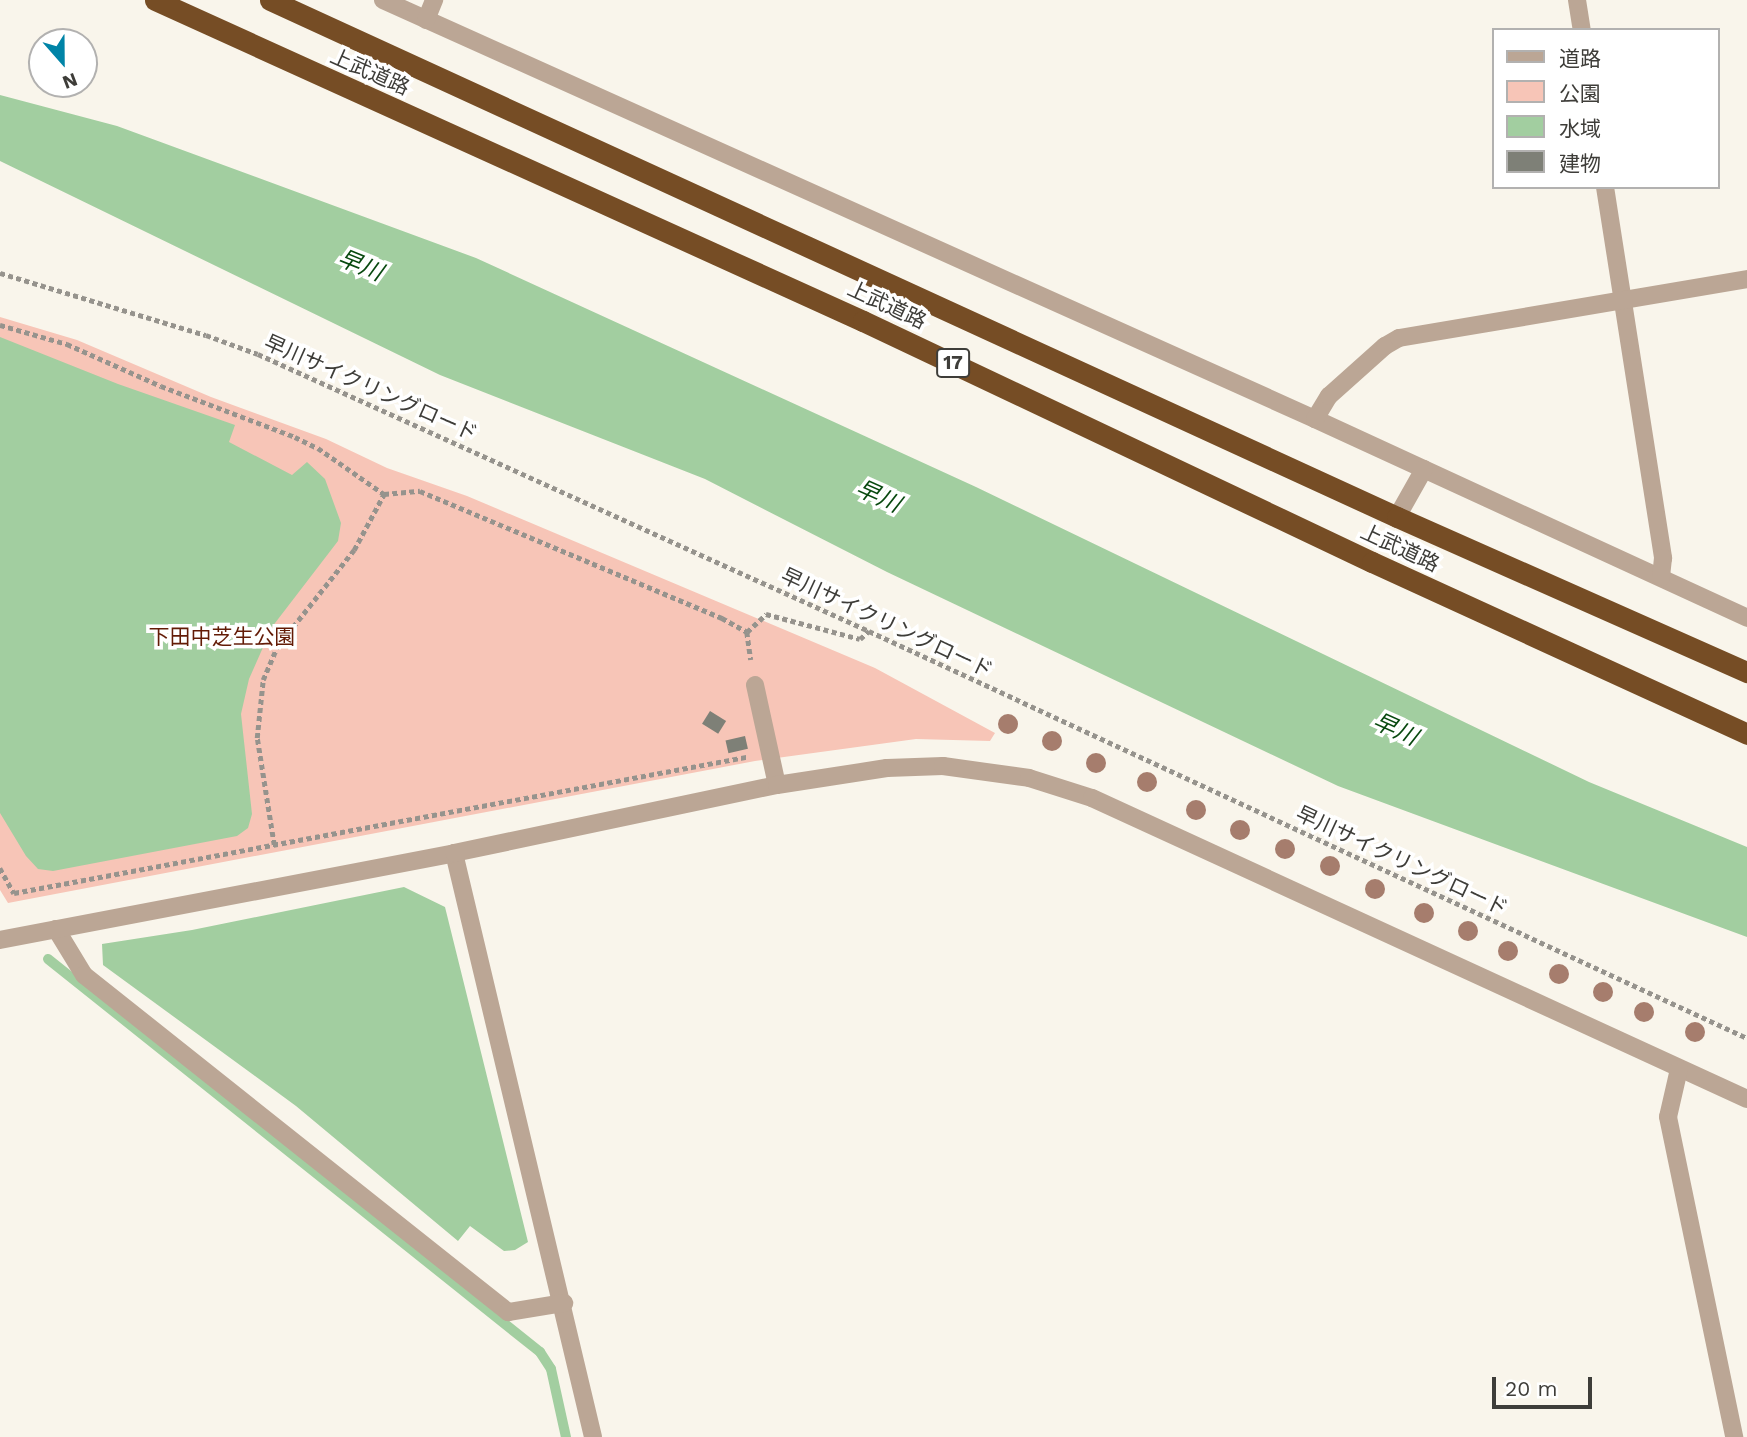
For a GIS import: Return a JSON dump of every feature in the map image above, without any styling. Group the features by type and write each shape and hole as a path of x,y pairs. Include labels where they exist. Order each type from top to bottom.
{"highway":[{"name":"上武道路","path":"155,0 863,321 1372,562 1747,734"},
{"name":"上武道路","path":"270,0 1397,517 1747,672"}],"street":[{"path":"383,0 1315,418 1747,618"},
{"path":"426,20 434,0"},
{"path":"1577,0 1582,28"},
{"path":"1605,189 1663,558 1661,577"},
{"path":"1315,418 1329,396 1385,346 1399,338 1747,279"},
{"path":"1397,517 1424,469"},
{"path":"755,685 777,785"},
{"path":"0,940 454,853 777,785 887,768 943,766 1029,778 1092,798 1747,1100"},
{"path":"454,853 564,1303 593,1437"},
{"path":"56,929 84,975 508,1312 564,1303"},
{"path":"1679,1069 1668,1117 1734,1437"}],"path":[{"name":"早川サイクリングロード","path":"0,273 205,335 258,354 869,631 1747,1038"},
{"path":"0,325 67,344 161,386 295,437 317,448 384,494 420,491 722,618 747,632"},
{"path":"274,845 257,738 263,680 277,647 354,550 384,494"},
{"path":"747,632 766,614 860,639 869,631"},
{"path":"747,632 755,685"},
{"path":"0,868 14,893 770,752"}],"green space":[{"name":"下田中芝生公園","path":"0,317 77,340 211,397 326,439 387,468 467,496 875,668 995,733 990,741 916,739 755,761 8,903 0,890"}],"water":[{"name":"早川","path":"0,95 117,126 476,258 976,487 1589,782 1747,847 1747,937 1338,786 887,572 705,479 440,375 0,161"},
{"path":"0,337 118,384 235,425 229,442 292,475 307,462 325,479 341,523 338,541 272,627 249,679 241,714 252,814 248,828 237,836 53,871 38,869 26,856 0,813"},
{"path":"404,887 445,907 528,1242 515,1250 504,1251 470,1226 458,1241 296,1106 103,965 102,944 192,930"}],"building":[{"path":"710,711 726,721 718,734 702,724"},
{"path":"745,736 748,749 728,753 726,740"}],"waterway":[{"path":"48,959 540,1352 551,1369 566,1437"}]}
